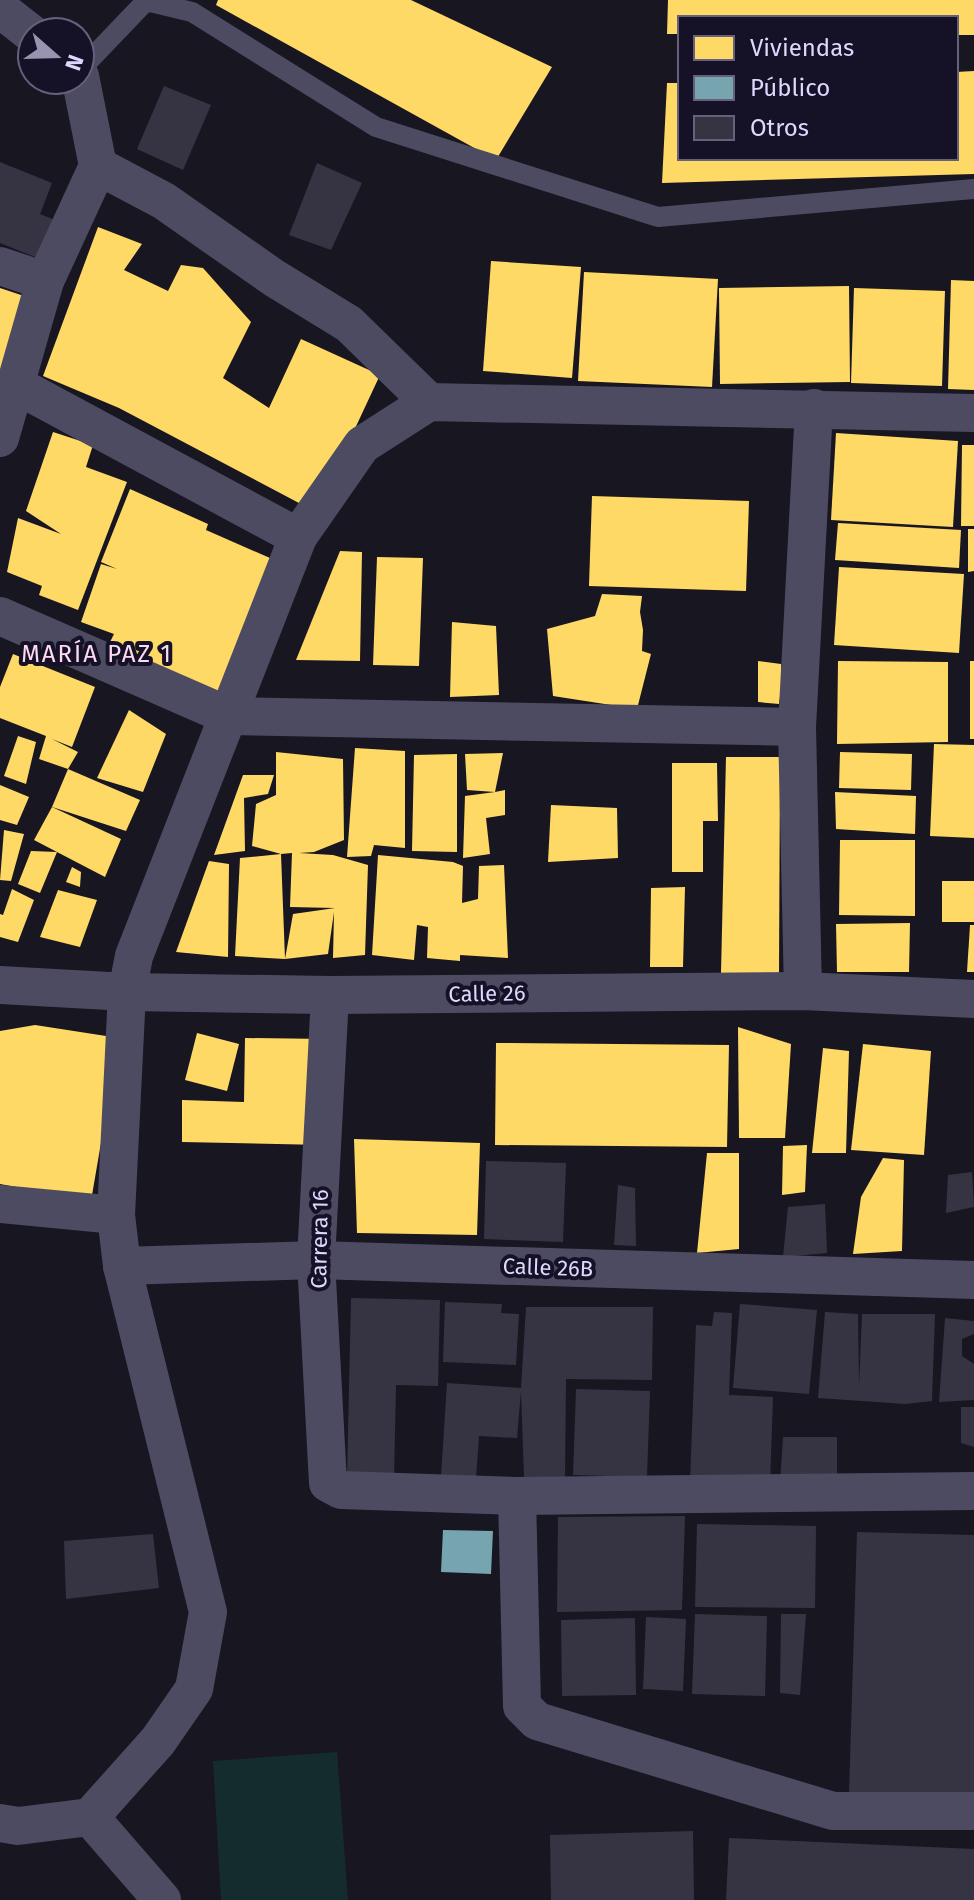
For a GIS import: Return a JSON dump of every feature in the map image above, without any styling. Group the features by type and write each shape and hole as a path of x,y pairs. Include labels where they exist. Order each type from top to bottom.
{"street":[{"path":"0,9 16,22"},
{"path":"0,438 45,281 98,166 84,96"},
{"path":"98,166 164,201 274,278 349,324 429,402"},
{"path":"0,266 45,281"},
{"path":"16,385 298,537"},
{"path":"0,1823 18,1826 90,1817 158,1741 194,1689 208,1612 122,1266 116,1215 127,992 134,956 298,537 362,445 429,402 974,413"},
{"path":"803,991 797,727 814,408"},
{"path":"0,616 229,716 797,727"},
{"name":"Calle 26","path":"0,985 127,992 330,995 803,991 974,999"},
{"name":"Carrera 16","path":"330,995 316,1260 328,1483 341,1490 517,1496"},
{"path":"0,1204 116,1215"},
{"name":"Calle 26B","path":"122,1266 316,1260 974,1280"},
{"path":"974,1491 517,1496 522,1706 537,1721 833,1811 974,1811"},
{"path":"90,1817 162,1900"}],"lane":[{"path":"96,53 146,0 192,12 376,127 658,217 974,189"}],"green space":[{"path":"337,1752 348,1900 221,1900 213,1761"}],"building: Viviendas":[{"path":"218,0 411,0 552,67 496,160 216,5"},
{"path":"668,0 974,0 974,35 958,35 958,16 678,16 678,34 667,34"},
{"path":"974,71 974,174 662,183 667,83 678,83 678,160 958,160 958,72"},
{"path":"98,227 142,244 124,270 168,291 181,265 203,268 251,322 223,378 269,408 301,339 380,375 316,512 119,408 43,376"},
{"path":"491,261 581,267 572,378 483,371"},
{"path":"584,272 718,279 712,387 578,381"},
{"path":"951,280 974,281 974,390 948,389"},
{"path":"849,286 850,382 720,384 719,288"},
{"path":"0,288 33,299 0,412"},
{"path":"854,288 945,291 942,386 851,383"},
{"path":"53,432 93,445 86,467 127,482 78,610 39,595 42,586 7,572 18,518 61,534 26,511"},
{"path":"836,433 958,441 953,527 831,520"},
{"path":"962,445 974,445 974,526 961,526"},
{"path":"130,489 208,524 206,530 286,565 219,703 108,646 114,634 81,622 101,564 117,569 101,562"},
{"path":"592,496 749,501 746,591 589,586"},
{"path":"838,523 961,530 959,568 835,560"},
{"path":"968,529 974,529 974,571 968,572"},
{"path":"340,551 362,552 360,661 296,660"},
{"path":"377,557 423,558 419,666 373,665"},
{"path":"839,567 964,574 959,653 834,645"},
{"path":"602,594 642,596 642,651 651,654 637,709 553,696 547,629 595,616"},
{"path":"452,622 496,626 499,695 450,697"},
{"path":"13,654 95,687 72,747 52,739 78,752 68,769 39,759 46,736 0,718 0,687"},
{"path":"758,661 781,664 779,704 758,702"},
{"path":"838,661 948,662 948,742 837,744"},
{"path":"970,661 974,661 974,739 970,739"},
{"path":"129,710 166,734 143,792 97,778"},
{"path":"18,736 36,742 26,784 4,776"},
{"path":"934,744 974,745 974,838 930,836"},
{"path":"355,748 405,751 405,848 374,845 371,856 347,857"},
{"path":"276,752 343,759 344,840 314,852 299,853 333,855 368,865 365,955 333,958 334,912 328,954 285,959 293,914 335,908 290,907 292,853 281,854 252,846 256,804 276,795"},
{"path":"840,752 912,754 911,790 839,788"},
{"path":"503,753 495,792 467,790 465,754"},
{"path":"457,754 457,852 412,851 414,755"},
{"path":"726,757 780,757 779,975 721,973"},
{"path":"672,763 717,763 718,821 703,821 703,872 672,872"},
{"path":"68,769 140,800 126,831 52,807"},
{"path":"243,775 274,775 268,794 244,798 245,851 214,855"},
{"path":"0,785 29,797 17,825 0,820"},
{"path":"505,790 505,815 486,818 490,854 463,858 465,796"},
{"path":"835,792 916,796 915,834 836,829"},
{"path":"551,805 617,808 618,858 548,862"},
{"path":"52,807 121,839 105,877 34,840"},
{"path":"4,830 24,834 11,881 0,880"},
{"path":"840,840 915,840 915,916 839,915"},
{"path":"31,851 57,852 40,893 18,884"},
{"path":"281,854 285,959 235,956 240,858"},
{"path":"378,855 453,862 463,866 462,903 478,899 479,866 504,865 508,958 460,955 460,961 427,958 428,927 417,925 414,960 372,955"},
{"path":"209,861 229,864 228,957 176,952"},
{"path":"72,867 81,872 80,887 66,882"},
{"path":"942,881 974,881 974,922 942,922"},
{"path":"685,887 683,967 650,967 651,888"},
{"path":"12,889 34,900 18,942 0,937 0,914 3,915"},
{"path":"58,890 97,900 80,947 40,937"},
{"path":"910,923 909,972 837,972 836,924"},
{"path":"970,925 974,925 974,972 967,972"},
{"path":"35,1025 119,1038 91,1201 0,1184 0,1031"},
{"path":"738,1027 791,1044 785,1138 739,1138"},
{"path":"197,1033 239,1044 227,1091 185,1080"},
{"path":"245,1038 326,1039 323,1145 182,1142 182,1100 244,1102"},
{"path":"496,1043 729,1045 727,1147 495,1145"},
{"path":"863,1044 931,1051 924,1155 851,1150"},
{"path":"823,1048 849,1051 846,1153 812,1153"},
{"path":"354,1139 480,1143 477,1235 357,1233"},
{"path":"807,1145 805,1192 782,1195 783,1146"},
{"path":"707,1153 739,1153 739,1249 697,1253"},
{"path":"883,1158 904,1160 902,1251 853,1254 861,1197"}],"building: Público":[{"path":"443,1530 493,1531 491,1574 441,1572"}],"building: Otros":[{"path":"164,86 211,105 183,170 137,149"},
{"path":"0,162 52,183 40,214 60,222 45,261 0,243"},
{"path":"317,163 362,183 331,250 289,235"},
{"path":"486,1161 566,1163 563,1242 484,1239"},
{"path":"972,1172 974,1207 946,1213 948,1175"},
{"path":"618,1185 635,1188 636,1246 614,1245"},
{"path":"825,1204 827,1253 783,1257 788,1207"},
{"path":"351,1298 440,1300 438,1386 396,1385 394,1479 347,1478"},
{"path":"445,1302 502,1304 501,1313 519,1314 516,1365 443,1362"},
{"path":"740,1304 817,1310 809,1394 733,1388"},
{"path":"526,1307 653,1307 652,1380 566,1379 565,1478 524,1478 521,1391 517,1438 479,1436 476,1478 441,1476 447,1383 521,1388"},
{"path":"714,1312 732,1313 729,1395 773,1397 770,1485 690,1482 696,1325 712,1326"},
{"path":"825,1312 858,1314 859,1386 862,1314 935,1314 932,1401 905,1404 818,1398"},
{"path":"945,1318 974,1321 974,1334 962,1339 962,1356 974,1364 974,1400 939,1402"},
{"path":"576,1389 650,1391 647,1477 573,1475"},
{"path":"961,1407 974,1407 974,1447 961,1443"},
{"path":"783,1437 837,1437 837,1484 780,1484"},
{"path":"685,1516 682,1610 557,1612 558,1517"},
{"path":"697,1524 816,1526 815,1608 695,1607"},
{"path":"857,1532 974,1535 974,1798 849,1794"},
{"path":"153,1534 159,1588 66,1599 64,1541"},
{"path":"695,1614 767,1616 765,1696 692,1694"},
{"path":"781,1614 806,1614 800,1695 780,1693"},
{"path":"646,1617 686,1619 683,1691 643,1689"},
{"path":"635,1618 636,1695 562,1696 561,1620"},
{"path":"693,1831 694,1900 551,1900 550,1835"},
{"path":"729,1838 974,1849 974,1900 726,1900"}],"district":[{"name":"MARÍA PAZ 1","path":"97,654"}]}
